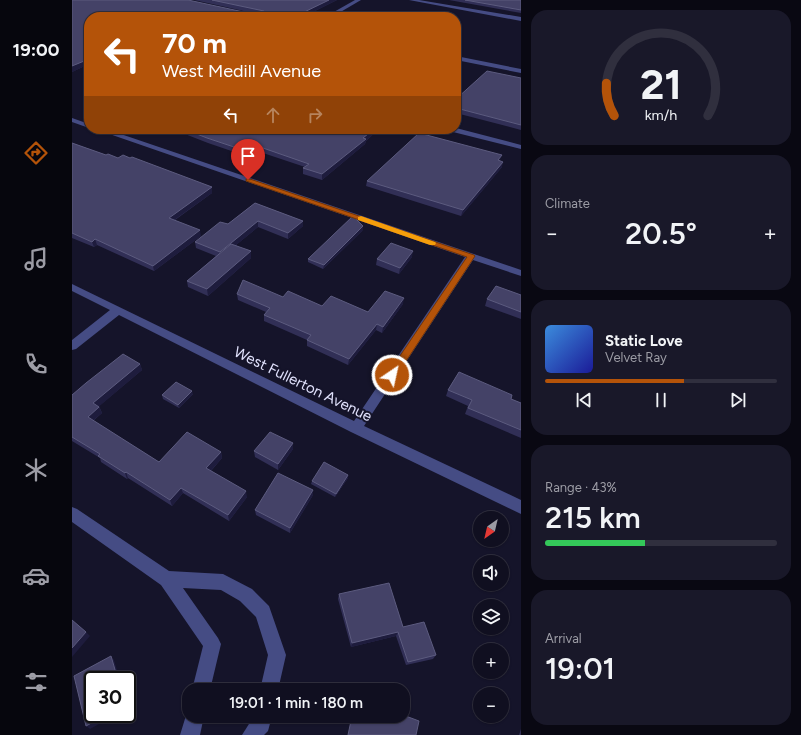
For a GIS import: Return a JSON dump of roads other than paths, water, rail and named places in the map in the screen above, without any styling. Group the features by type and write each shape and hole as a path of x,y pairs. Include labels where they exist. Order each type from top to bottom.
{"street":[{"path":"337,12 359,0"},
{"path":"411,0 521,19"},
{"path":"461,59 521,71"},
{"path":"72,120 84,124"},
{"path":"461,131 521,147"},
{"path":"114,134 521,273"},
{"path":"356,428 471,256"},
{"name":"West Fullerton Avenue","path":"72,287 356,428 521,507"},
{"path":"72,346 118,310"},
{"path":"72,514 166,579 212,644 203,683"},
{"path":"166,579 223,582 246,594 263,612 277,655 271,683"},
{"path":"190,735 193,723"},
{"path":"252,735 261,723"}]}
